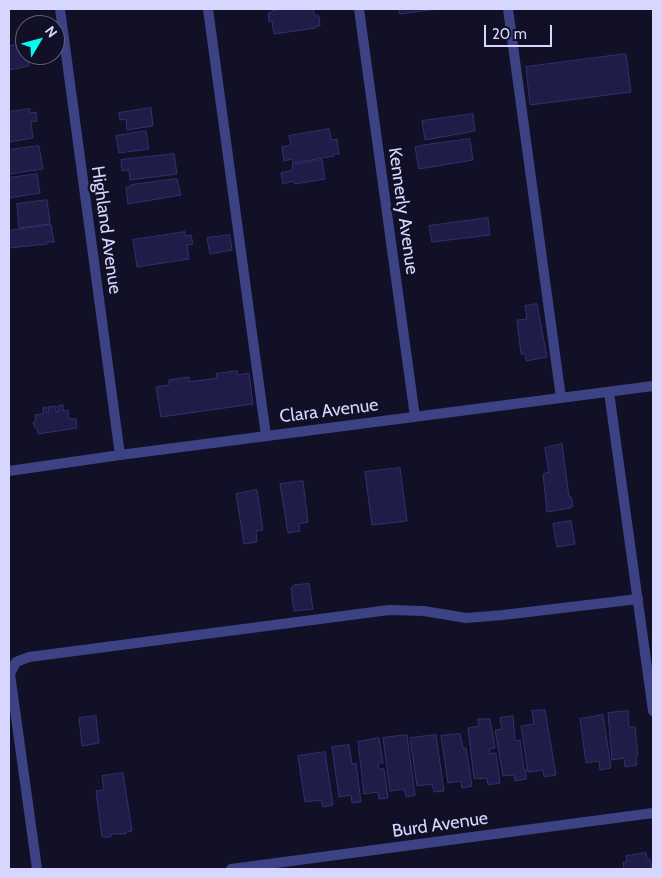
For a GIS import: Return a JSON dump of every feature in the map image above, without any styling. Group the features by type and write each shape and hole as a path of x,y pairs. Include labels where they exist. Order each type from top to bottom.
{"street":[{"name":"Highland Avenue","path":"60,9 120,455"},
{"path":"208,9 266,436"},
{"name":"Kennerly Avenue","path":"359,9 415,417"},
{"path":"508,9 561,398"},
{"name":"Clara Avenue","path":"9,472 120,455 653,386"},
{"path":"609,392 653,710"},
{"path":"37,869 10,674 16,662 29,657 389,610 424,611 466,618 638,599"},
{"name":"Burd Avenue","path":"232,869 653,813"}],"building":[{"path":"285,9 313,9 315,16 319,16 320,26 274,34 272,21 269,22 268,13"},
{"path":"399,9 437,9 400,14"},
{"path":"15,45 15,65 29,66 9,70 9,46"},
{"path":"626,54 631,92 530,105 526,67"},
{"path":"151,108 153,126 127,130 126,119 120,120 119,113"},
{"path":"30,109 30,113 36,112 37,121 31,122 33,138 9,142 9,112"},
{"path":"473,114 475,131 425,140 422,121"},
{"path":"329,129 331,140 337,139 339,154 293,163 292,159 284,161 282,147 291,145 289,136"},
{"path":"146,131 149,149 119,153 116,136"},
{"path":"470,139 473,160 419,169 415,147"},
{"path":"39,146 43,169 9,174 9,150"},
{"path":"174,154 177,174 130,180 129,170 122,171 121,160"},
{"path":"322,160 325,179 295,184 294,181 283,184 281,173 293,170 292,165"},
{"path":"37,174 40,193 9,198 9,178"},
{"path":"177,179 181,195 128,204 126,187"},
{"path":"47,200 50,224 19,228 17,204"},
{"path":"488,218 490,235 432,242 429,226"},
{"path":"51,225 54,242 9,248 9,231"},
{"path":"185,232 185,236 191,235 193,244 187,245 189,259 137,267 133,240"},
{"path":"230,235 232,250 210,254 207,238"},
{"path":"537,304 547,357 526,361 525,354 521,354 517,320 527,319 525,306"},
{"path":"237,371 238,375 249,373 253,404 161,417 156,387 169,385 169,380 189,377 189,382 217,378 216,374"},
{"path":"63,405 63,411 68,410 69,419 76,419 77,428 38,434 33,422 36,422 35,415 43,414 43,408 46,407 47,413 49,413 48,407 56,406 56,412 59,411 58,406"},
{"path":"562,444 569,497 571,497 573,506 547,512 543,474 549,472 545,448"},
{"path":"400,468 407,521 372,525 365,472"},
{"path":"303,481 308,522 299,524 300,531 288,533 280,484"},
{"path":"257,490 263,530 256,531 257,542 244,544 236,494"},
{"path":"571,521 575,544 557,547 553,524"},
{"path":"309,584 313,609 294,611 291,588 294,585"},
{"path":"545,710 556,775 544,777 543,770 528,772 521,726 534,724 532,711"},
{"path":"628,711 629,727 635,727 638,756 636,757 637,765 625,767 624,758 612,760 608,713"},
{"path":"603,715 611,768 600,770 599,761 586,763 580,719"},
{"path":"96,716 99,743 82,746 79,718"},
{"path":"513,716 515,741 520,740 524,770 526,770 526,779 515,781 514,775 503,776 495,730 502,729 500,718"},
{"path":"478,719 490,719 495,748 489,749 490,754 496,753 500,783 488,785 487,778 474,779 468,728 479,726"},
{"path":"460,734 463,748 466,748 472,786 462,788 461,781 448,783 441,736"},
{"path":"407,735 415,795 406,797 404,789 390,791 383,738"},
{"path":"436,735 444,791 434,792 432,784 417,786 410,738"},
{"path":"379,738 383,763 378,763 379,769 384,769 388,798 379,799 378,792 364,794 358,742"},
{"path":"349,745 352,764 356,763 361,802 352,803 351,795 339,797 332,747"},
{"path":"325,752 333,805 323,807 321,800 305,802 298,756"},
{"path":"123,773 132,831 126,832 126,834 112,834 110,837 102,837 96,791 104,790 102,776"},
{"path":"646,853 647,859 650,859 652,869 624,869 623,862 627,862 626,856"}]}
